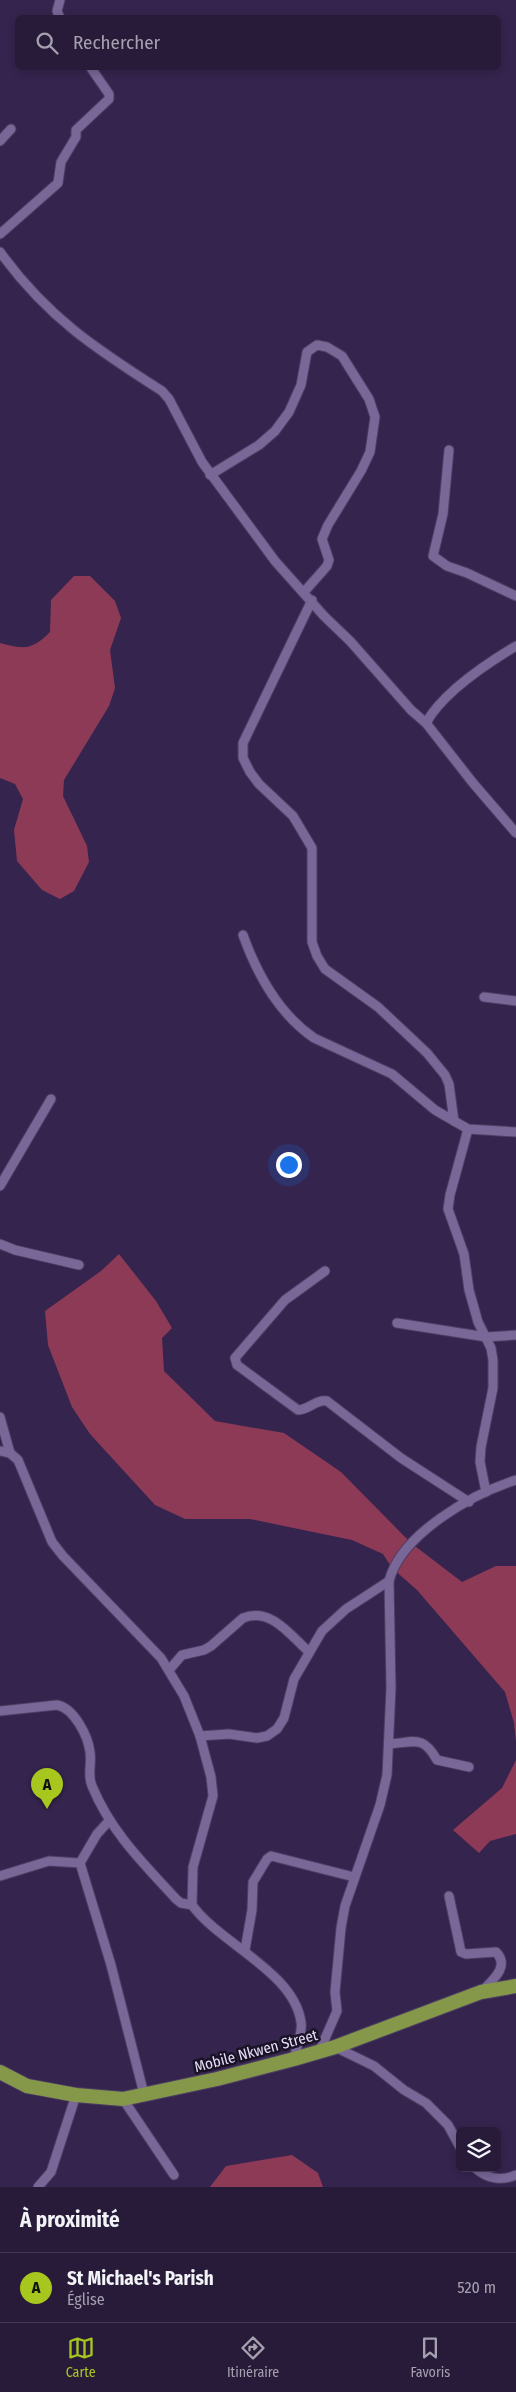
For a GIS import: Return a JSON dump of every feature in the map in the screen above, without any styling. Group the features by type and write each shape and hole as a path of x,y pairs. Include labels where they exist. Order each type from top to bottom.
{"highway":[{"name":"Mobile Nkwen Street","path":"0,2072 27,2086 76,2095 122,2099 294,2059 335,2047 481,1992 516,1986"}],"street":[{"path":"59,15 60,0"},
{"path":"0,234 58,183 61,162 76,137 76,130 109,99 109,94 92,70"},
{"path":"0,141 11,129"},
{"path":"0,252 19,278 77,334 100,352 162,391 169,399 202,462 263,545 411,710 426,723 473,783 516,833"},
{"path":"210,474 259,445 275,431 289,412 297,394 301,384 307,352 311,348 317,345 327,347 342,356 369,399 375,417 371,445 361,471 328,525 322,539 329,560 327,566 304,592"},
{"path":"449,450 443,514 433,549 433,556 447,566 467,573 516,596"},
{"path":"312,600 270,691 251,723 243,744 243,758 259,784 292,816 312,848 312,942 317,956 325,969 378,1007 427,1053 445,1075 449,1084 454,1122"},
{"path":"426,723 434,710 446,698 516,646"},
{"path":"243,935 250,956 276,1000 303,1030 314,1038 392,1074 435,1110 468,1129 516,1132"},
{"path":"484,997 516,1001"},
{"path":"0,1186 51,1099"},
{"path":"468,1129 448,1209 464,1254 469,1290 478,1322 491,1348 494,1372 480,1462 486,1492"},
{"path":"0,1244 15,1250 79,1265"},
{"path":"324,1271 284,1300 235,1358 237,1365 298,1410 302,1410 322,1400 327,1401 401,1458 469,1502"},
{"path":"397,1323 486,1337 516,1335"},
{"path":"0,1417 10,1453"},
{"path":"0,1451 10,1453 18,1460 52,1542 63,1556 140,1634 169,1670 184,1696 200,1736 211,1777 212,1796 193,1867 192,1905"},
{"path":"320,2050 337,2011 335,1992 341,1928 354,1877 384,1790 390,1744 389,1580 392,1568 400,1554 411,1542 441,1519 486,1492 516,1480"},
{"path":"200,1736 230,1734 257,1738 267,1736 277,1729 284,1718 294,1679 322,1631 333,1619 389,1580"},
{"path":"169,1670 182,1654 204,1650 243,1618 251,1615 265,1616 274,1620 309,1652"},
{"path":"0,1711 57,1705 64,1706 71,1711 88,1746 91,1786 108,1822 176,1899 181,1903 192,1905 206,1921 245,1950 290,1994 298,2008 302,2023 294,2059"},
{"path":"390,1744 420,1741 426,1744 437,1760 469,1767"},
{"path":"108,1822 96,1834 80,1863 111,1965 144,2094"},
{"path":"245,1950 252,1910 253,1882 267,1859 271,1856 354,1877"},
{"path":"0,1876 49,1861 80,1863"},
{"path":"449,1896 460,1952 466,1954 496,1952 502,1963 495,1978 481,1992"},
{"path":"335,2047 374,2066 404,2090 426,2103 448,2125 456,2140"},
{"path":"38,2187 50,2172 76,2095"},
{"path":"122,2099 174,2175"},
{"path":"482,2172 494,2179 509,2178 516,2175"}],"shaded area":[{"path":"74,576 90,576 115,601 121,618 110,650 115,688 109,706 64,780 63,796 87,846 89,862 74,891 60,899 42,890 17,861 14,830 23,799 15,784 0,778 0,643 27,647 38,643 50,632 51,600"},
{"path":"119,1254 156,1301 172,1328 162,1338 164,1371 215,1421 284,1433 341,1472 411,1543 462,1582 496,1566 516,1566 516,1742 514,1723 505,1692 417,1590 392,1568 383,1554 352,1540 250,1519 185,1519 155,1505 90,1434 72,1407 48,1345 45,1311 101,1271"},
{"path":"516,1760 516,1834 490,1841 479,1853 453,1830 502,1788"},
{"path":"292,2155 318,2173 323,2187 210,2187 226,2166"}],"place":[{"name":"St Michael's Parish","path":"47,1809"}]}
